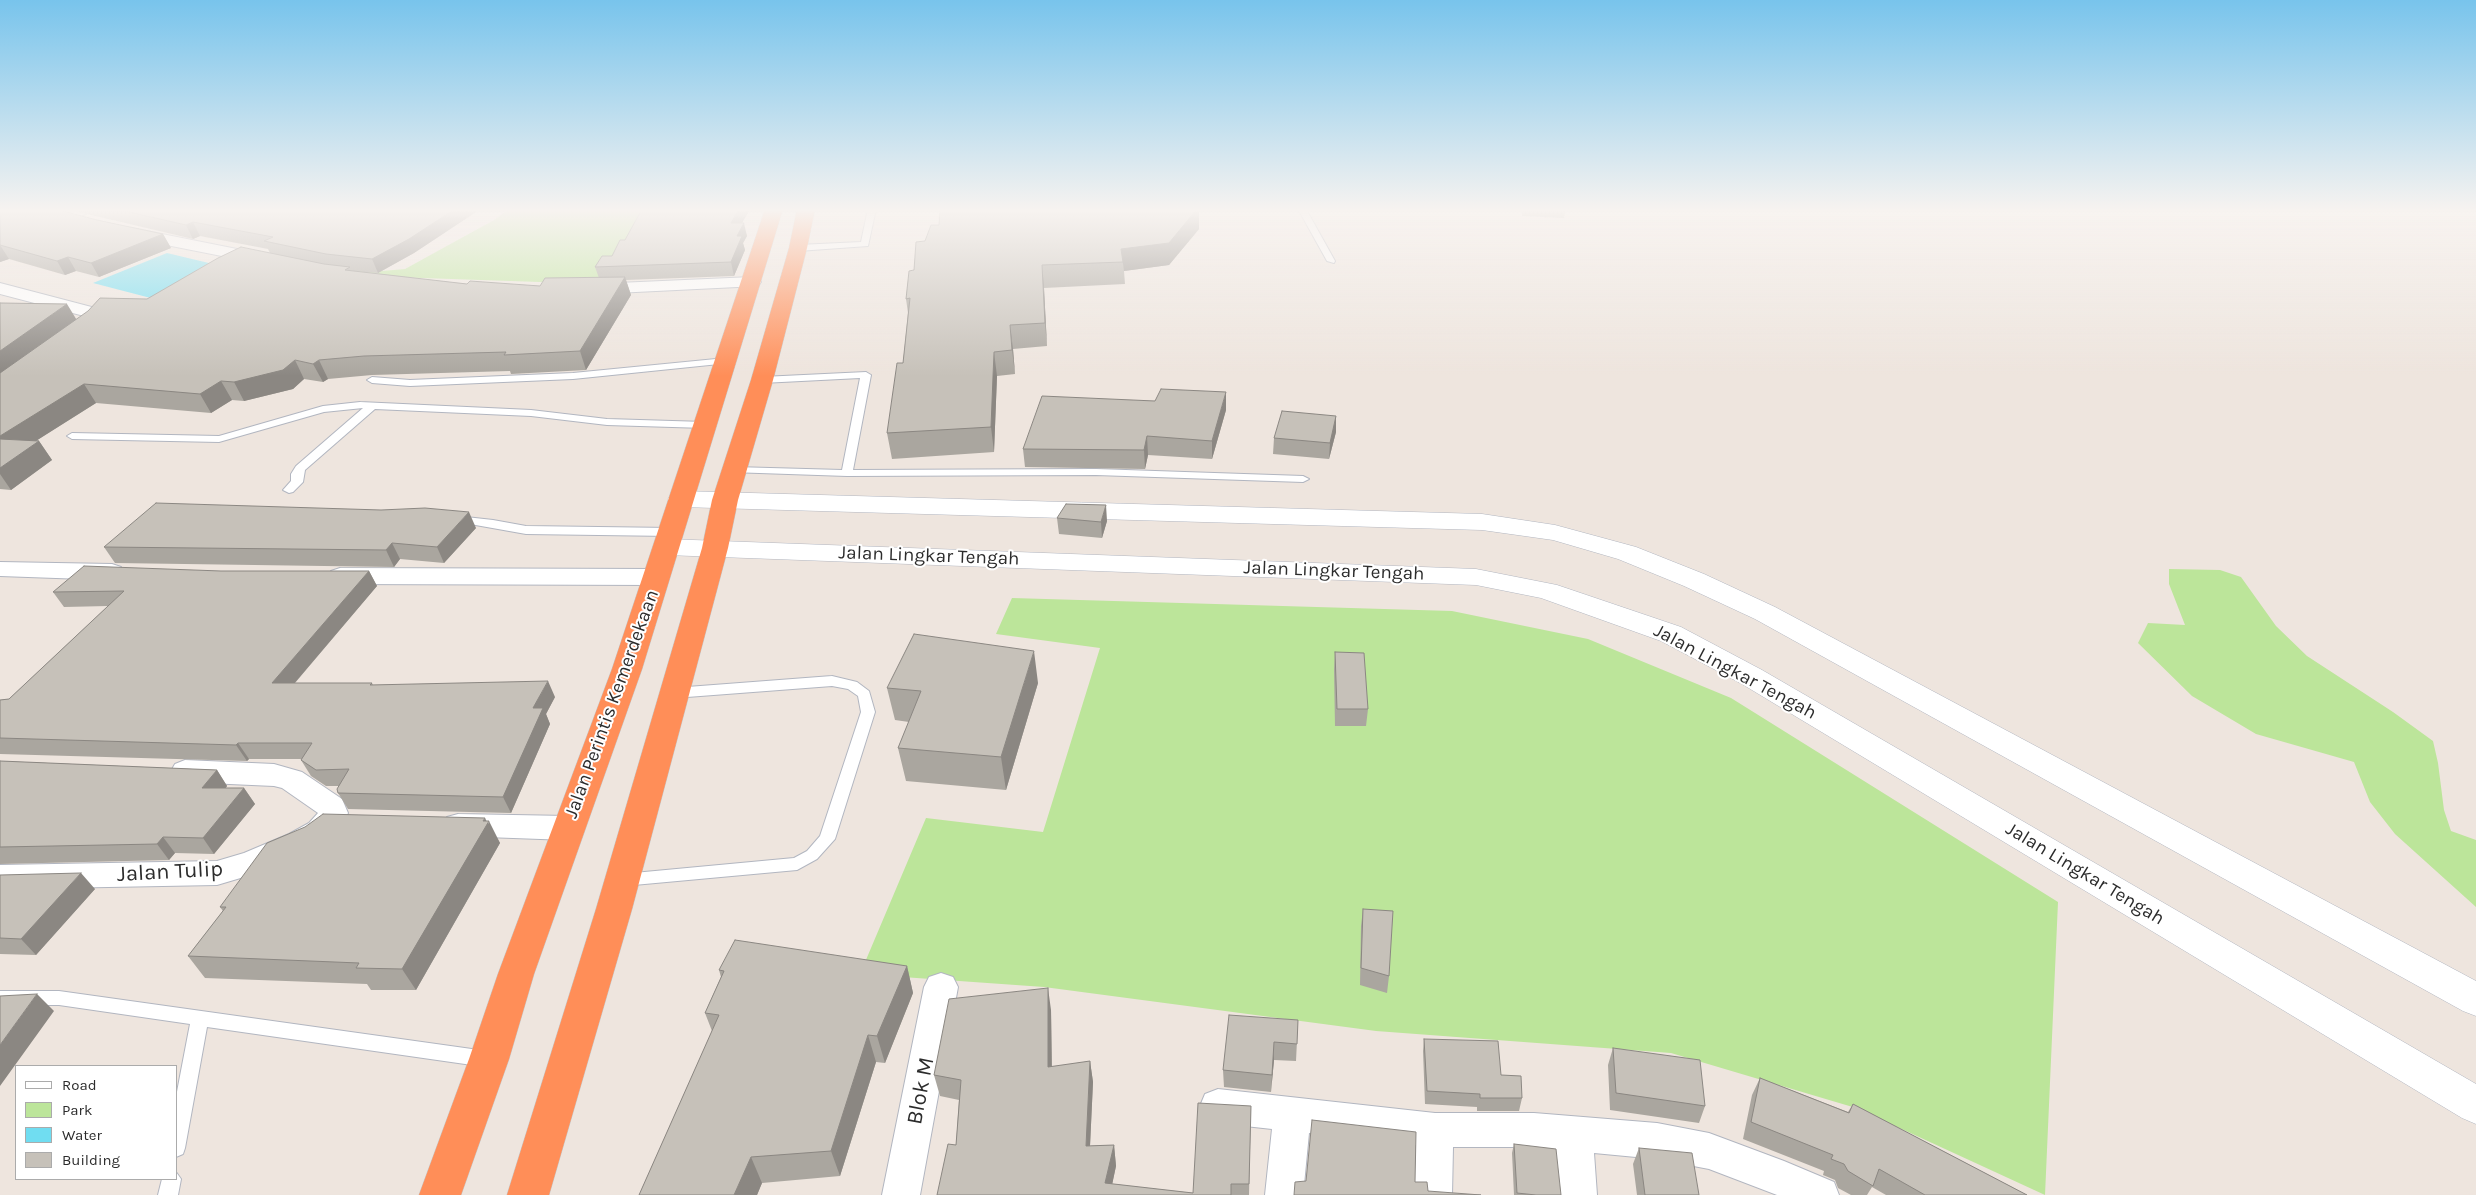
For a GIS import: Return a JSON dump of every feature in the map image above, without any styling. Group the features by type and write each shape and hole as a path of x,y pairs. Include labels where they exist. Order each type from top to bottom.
{"highway":[{"name":"Jalan Perintis Kemerdekaan","path":"440,1195 489,1059 516,974 627,669 757,265"},
{"path":"528,1195 716,548 725,500 762,380 793,265"}],"main road":[{"path":"681,499 1482,522 1555,533 1627,553 1765,613 2476,1000"},
{"name":"Jalan Lingkar Tengah","path":"665,552 716,548 1476,577 1547,591 1670,634 1752,677 2476,1105"}],"street":[{"path":"579,289 651,288 752,282"},
{"path":"10,296 96,314 95,321 68,341"},
{"path":"318,576 665,552"},
{"path":"0,570 134,573"},
{"name":"Jalan Tulip","path":"0,877 217,873 253,862 344,822 333,813 331,807 292,780 274,775 154,770"},
{"path":"429,825 568,828"},
{"name":"Blok M","path":"901,1195 941,987"},
{"path":"1208,1104 1434,1130 1534,1130 1657,1141 1709,1151 1779,1187 1820,1195"},
{"path":"1284,1195 1292,1115"},
{"path":"1433,1195 1434,1130"},
{"path":"1574,1133 1578,1195"}],"lane":[{"path":"372,380 410,383 573,376 726,361"},
{"path":"762,380 866,375 847,473"},
{"path":"72,436 219,439 323,409 341,406 373,405 531,413 608,422 705,425"},
{"path":"289,490 297,482 297,474 300,468 373,405"},
{"path":"734,470 847,473 1105,472 1303,479"},
{"path":"442,518 469,519 665,552"},
{"path":"621,880 797,864 812,855 827,839 868,712 864,694 852,685 832,681 674,694"},
{"path":"0,998 59,998 489,1059"},
{"path":"178,1137 200,1018"},
{"path":"168,1195 171,1180"}],"green space":[{"path":"413,265 618,265 599,284 362,276 337,267 382,271 405,269"},
{"path":"2169,569 2220,570 2241,577 2276,626 2307,656 2393,712 2433,741 2444,810 2451,831 2476,840 2476,907 2395,834 2370,802 2354,762 2256,734 2192,696 2138,643 2148,623 2185,625 2169,584"},
{"path":"1012,598 1452,611 1588,639 1731,698 2058,902 2045,1195 1856,1108 1671,1053 1376,1031 1044,987 860,974 926,818 1043,832 1100,648 996,634"}],"water":[{"path":"138,265 216,265 234,269 166,302 93,283"}],"building":[{"path":"206,265 331,265 350,267 345,270 467,284 470,281 540,286 545,278 625,277 580,351 504,355 506,352 364,356 319,360 313,364 295,360 283,370 234,382 221,381 200,394 84,384 0,436 0,373 88,311 100,298 147,299"},
{"path":"596,265 656,265 595,267"},
{"path":"914,265 1048,265 1042,265 1045,323 1010,325 1012,350 994,352 991,427 887,433 897,363 903,363 910,298 906,299 909,271 914,270"},
{"path":"0,303 67,304 0,351"},
{"path":"1161,389 1226,392 1212,441 1147,436 1144,450 1023,449 1042,396 1155,401"},
{"path":"1282,411 1336,416 1330,443 1274,438"},
{"path":"0,439 39,441 0,468"},
{"path":"156,503 381,510 425,508 469,512 437,547 392,543 386,550 104,547"},
{"path":"1066,504 1106,505 1101,522 1057,518"},
{"path":"84,566 221,571 369,571 272,683 372,683 370,685 548,681 533,708 543,708 503,797 338,793 337,789 349,769 316,770 301,760 312,743 238,743 236,745 0,738 0,700 9,699 124,591 53,592"},
{"path":"914,634 1034,651 1001,757 898,748 921,691 887,688"},
{"path":"1335,652 1364,653 1368,709 1337,709"},
{"path":"0,761 217,770 202,788 244,788 203,838 163,837 157,844 0,847"},
{"path":"323,814 485,818 483,821 489,821 402,969 356,968 359,963 188,956 226,907 220,907 267,843 305,827"},
{"path":"81,873 21,939 0,938 0,875"},
{"path":"1363,909 1393,911 1389,976 1361,968"},
{"path":"735,940 907,966 877,1036 868,1035 831,1151 751,1157 734,1195 639,1195 719,1015 705,1013 724,971 719,970"},
{"path":"1048,988 1048,1067 1090,1061 1086,1146 1114,1145 1105,1183 1193,1193 1198,1103 1251,1106 1249,1184 1231,1184 1231,1195 937,1195 948,1144 956,1145 961,1080 934,1075 949,999"},
{"path":"37,994 0,1045 0,996"},
{"path":"1229,1015 1298,1020 1297,1044 1274,1042 1272,1075 1223,1070"},
{"path":"1424,1039 1498,1041 1501,1075 1521,1076 1522,1098 1480,1098 1480,1094 1427,1091"},
{"path":"1613,1048 1700,1060 1705,1106 1616,1093"},
{"path":"1760,1078 1849,1113 1853,1104 2027,1195 1925,1195 1879,1169 1873,1186 1848,1171 1844,1164 1831,1159 1833,1155 1751,1122"},
{"path":"1312,1120 1416,1132 1415,1182 1427,1182 1428,1191 1481,1195 1294,1195 1295,1182 1306,1181"},
{"path":"1514,1144 1556,1149 1561,1195 1517,1193"},
{"path":"1639,1148 1692,1153 1699,1195 1645,1195"}]}
